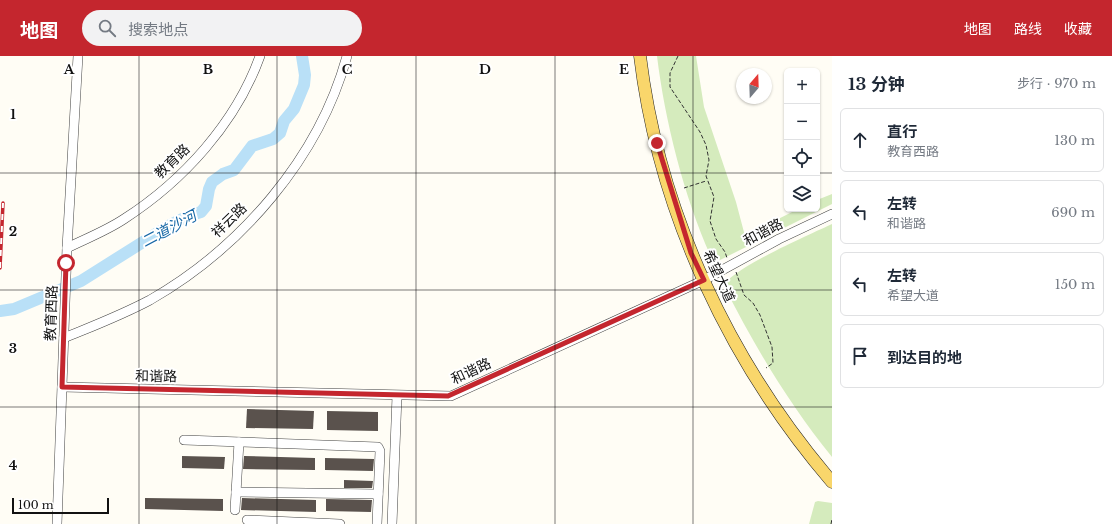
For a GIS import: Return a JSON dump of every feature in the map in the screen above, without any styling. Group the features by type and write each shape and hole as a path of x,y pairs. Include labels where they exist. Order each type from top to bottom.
{"main road":[{"name":"希望大道","path":"640,56 660,154 691,253 760,375 798,432 832,473"},
{"name":"希望大道","path":"646,56 666,155 707,279 731,337 764,393 832,482"}],"street":[{"name":"教育西路","path":"57,524 66,263 78,56"},
{"name":"教育路","path":"67,248 122,220 152,200 184,170 229,117 240,99 260,56"},
{"name":"祥云路","path":"64,338 130,310 159,294 201,265 236,235 273,196 313,138 332,99 347,56"},
{"name":"和谐路","path":"62,387 397,396 451,396 707,279 779,239 832,214"},
{"path":"392,524 397,396"},
{"path":"184,440 378,447 380,450 377,524"},
{"path":"235,510 239,442"},
{"path":"236,492 378,494"},
{"path":"248,520 340,524"}],"path":[{"path":"678,56 670,73 670,87 700,132 706,145 709,160 706,176 714,197 710,224 718,243 725,252 727,258"},
{"path":"684,188 707,180"},
{"path":"736,271 743,293 757,309 772,348 773,363 766,368"},
{"path":"831,524 832,519"}],"green space":[{"path":"657,56 696,56 704,107 736,202 745,236 792,212 816,212 718,261 713,261 703,238 685,187 671,134"},
{"path":"832,194 832,204 820,210 820,199"},
{"path":"832,224 832,457 787,396 760,353 724,286 741,270 756,261"},
{"path":"815,502 832,503 832,524 809,524"}],"building":[{"path":"247,409 314,411 313,429 246,428"},
{"path":"327,411 378,412 378,431 327,430"},
{"path":"182,456 225,457 224,469 182,468"},
{"path":"244,456 315,458 315,470 243,469"},
{"path":"325,458 374,459 373,471 325,470"},
{"path":"344,480 373,481 372,488 344,488"},
{"path":"145,498 223,499 223,511 145,509"},
{"path":"242,498 316,500 316,512 241,510"},
{"path":"326,499 372,500 371,512 326,511"}],"waterway":[{"name":"二道沙河","path":"0,311 14,309 81,281 170,225 188,216 201,212 206,206 209,189 212,182 223,174 234,170 252,146 273,139 280,133 284,121 294,109 304,85 305,75 302,56"}],"railway":[{"path":"0,268 3,203"}],"route":[{"path":"66,263 62,387 397,396 451,396 704,280 691,253 657,143"}]}
